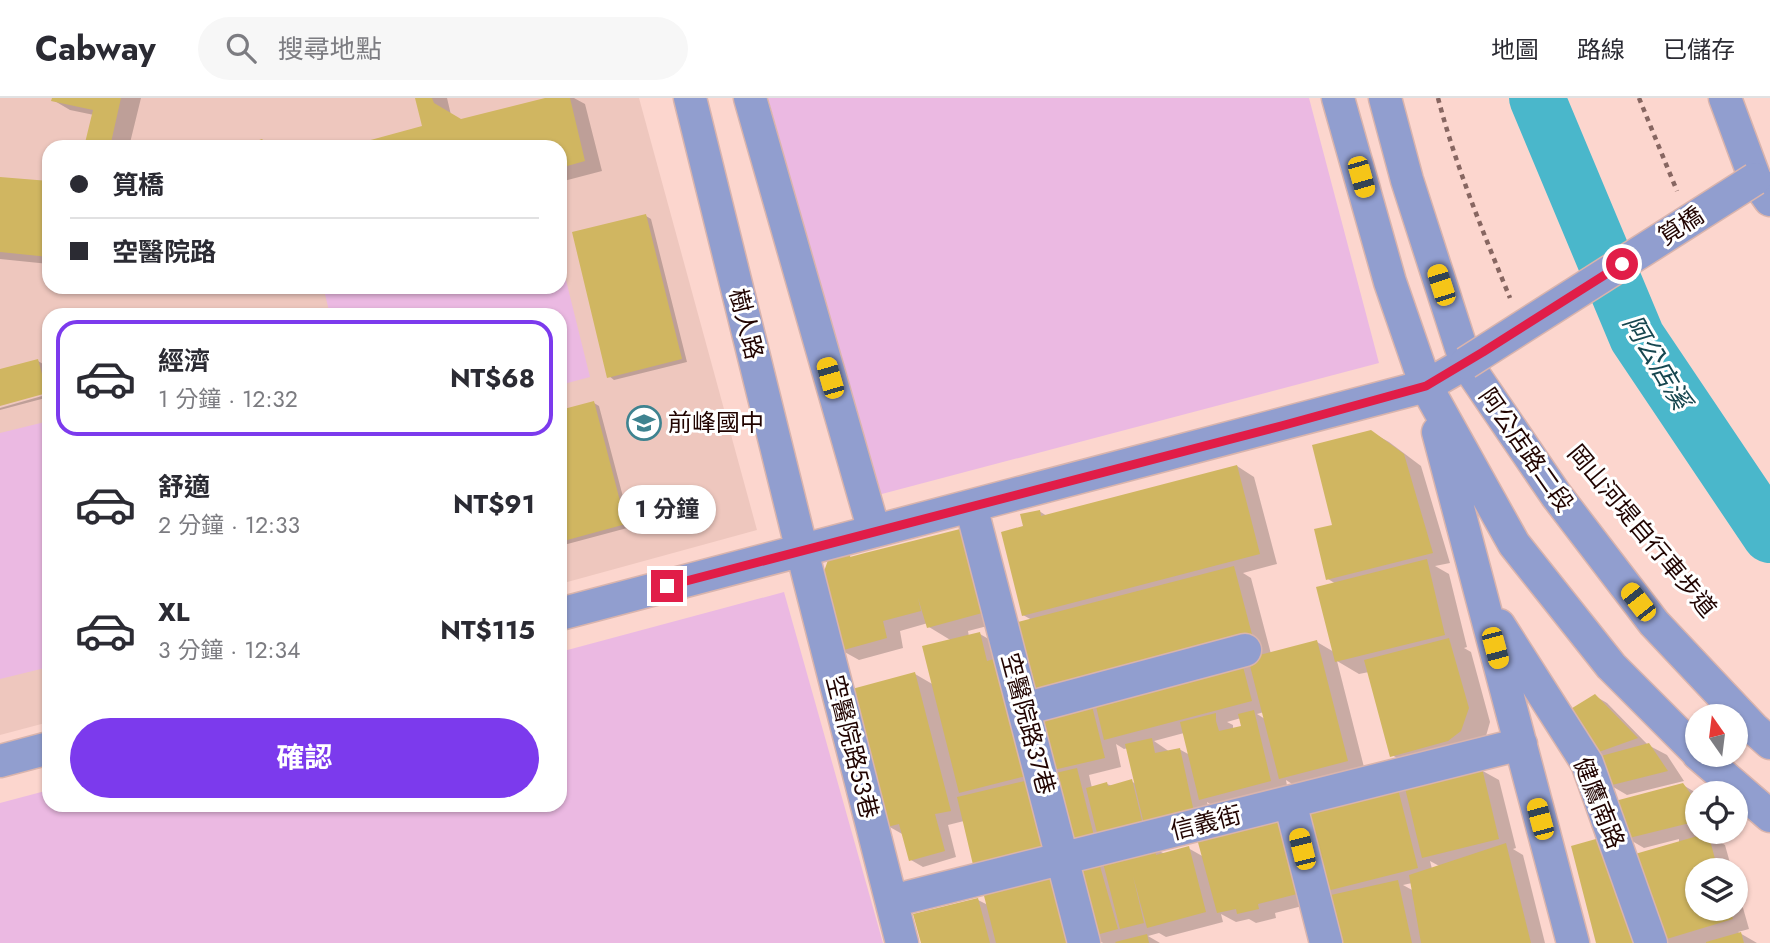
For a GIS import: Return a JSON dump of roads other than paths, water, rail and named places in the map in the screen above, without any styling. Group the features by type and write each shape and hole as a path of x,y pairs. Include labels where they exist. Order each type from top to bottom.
{"street":[{"name":"樹人路","path":"690,98 802,551"},
{"path":"750,98 874,531"},
{"name":"阿公店路二段","path":"1338,98 1390,282 1426,386 1514,544 1611,666 1685,741"},
{"name":"阿公店路二段","path":"1385,98 1407,180 1466,363 1556,495 1654,623 1770,743"},
{"path":"1725,98 1765,182"},
{"name":"筧橋","path":"567,612 1426,386 1765,182"},
{"name":"健鷹南路","path":"1426,386 1573,943"},
{"name":"空醫院路37巷","path":"971,506 1084,943"},
{"name":"空醫院路53巷","path":"802,551 902,943"},
{"name":"健鷹南路","path":"1483,600 1587,763 1651,943"},
{"path":"1024,709 1245,650"},
{"name":"信義街","path":"892,901 1521,744"},
{"path":"0,761 42,750"},
{"name":"阿公店路二段","path":"1713,767 1770,816"},
{"path":"1290,802 1326,943"}],"waterway":[{"name":"阿公店溪","path":"1537,98 1637,337 1770,535"}],"place":[{"name":"前峰國中","path":"644,423"}]}
